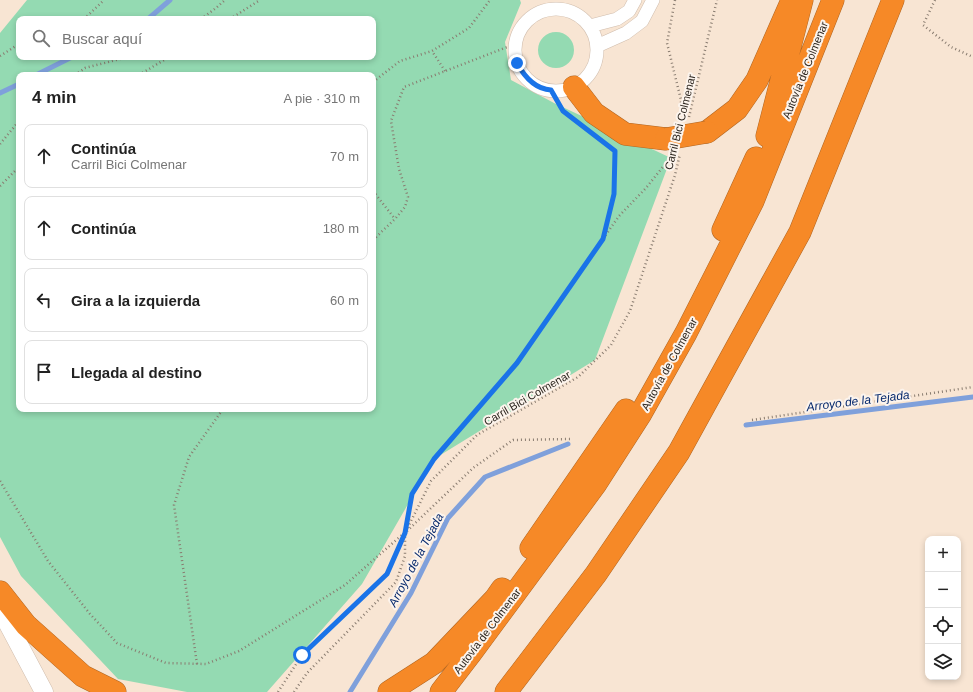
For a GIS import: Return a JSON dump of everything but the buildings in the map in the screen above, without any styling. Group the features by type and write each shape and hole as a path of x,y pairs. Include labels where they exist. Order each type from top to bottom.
{"highway":[{"path":"574,87 594,114 625,134 674,148 707,132 737,109 757,80 792,0"},
{"path":"753,201 768,129 802,0"},
{"name":"Autovía de Colmenar","path":"441,692 590,491 640,415 686,333 753,201 833,0"},
{"path":"506,692 596,574 679,452 800,232 893,0"},
{"path":"389,692 434,663 495,599 638,394 712,255 768,129"},
{"path":"0,592 26,625 83,676 115,692"}],"main road":[{"path":"0,609 44,692"}],"street":[{"path":"590,26 617,19 629,11 635,0"},
{"path":"597,46 626,33 642,21 653,0"},
{"path":"539,5 549,9 560,8 572,11 582,17 590,26 595,35 597,57 593,68 585,79 574,87 560,91 546,90 533,84 523,75 517,63 514,49 517,35 524,23 534,14 539,5"}],"path":[{"path":"87,16 104,0"},
{"path":"205,16 225,0"},
{"path":"235,16 260,0"},
{"path":"376,80 400,62 432,51 469,28 490,0"},
{"path":"675,0 667,43 681,100 681,122"},
{"name":"Carril Bici Colmenar","path":"688,122 717,0"},
{"path":"936,0 923,25 951,47 973,57"},
{"path":"376,237 395,220 405,207 408,197 399,169 392,121 404,87 515,44"},
{"path":"0,56 16,46"},
{"path":"432,51 445,71"},
{"path":"79,72 85,68 116,60"},
{"path":"144,72 164,60"},
{"path":"551,90 563,111 574,120"},
{"path":"0,144 16,125"},
{"path":"603,239 614,194 615,151 609,146"},
{"path":"294,692 307,673 396,582 405,556 405,533 412,494 434,459 517,363 619,216 646,188 674,148"},
{"name":"Carril Bici Colmenar","path":"278,692 302,655 387,574 405,533 431,481 477,435 578,377 611,345 630,311 675,175 674,148"},
{"path":"0,186 16,170"},
{"path":"376,195 395,220"},
{"path":"752,420 973,388"},
{"path":"197,664 174,505 189,457 220,412"},
{"path":"0,481 48,561 90,614 117,643 166,663 206,664 239,651 345,585 405,533 473,468 514,440 570,439"}],"green space":[{"path":"27,0 520,0 521,3 505,42 511,80 554,103 671,158 595,360 434,459 362,584 267,692 187,692 118,679 21,576 0,537 0,33"},
{"path":"556,32 569,37 574,50 569,63 556,68 543,63 538,50 543,37"}],"waterway":[{"path":"151,16 170,0"},
{"path":"42,72 66,60"},
{"path":"0,93 16,85"},
{"name":"Arroyo de la Tejada","path":"746,425 973,397"},
{"name":"Arroyo de la Tejada","path":"350,692 411,593 448,518 485,477 568,444"}],"route":[{"path":"302,655 387,574 405,533 412,494 434,459 517,363 603,239 614,194 615,151 563,111 551,90 546,90 533,84 523,75 517,63"}]}
